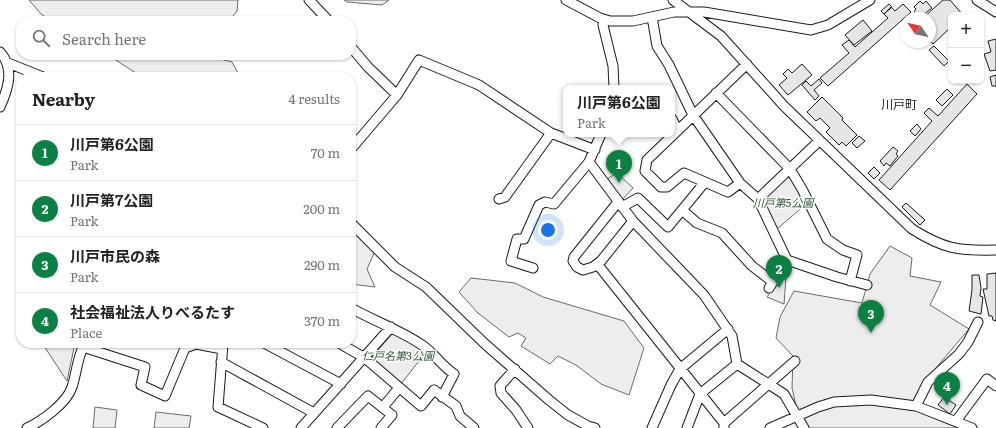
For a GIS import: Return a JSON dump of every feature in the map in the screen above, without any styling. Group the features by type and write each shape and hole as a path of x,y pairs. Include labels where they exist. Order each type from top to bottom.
{"street":[{"path":"310,0 324,16"},
{"path":"566,0 600,18 610,21 633,21 674,12 688,12 738,16 787,27 811,30 828,25 870,0"},
{"path":"673,0 721,36 784,106 900,219 921,235 952,249 996,250"},
{"path":"977,0 996,12"},
{"path":"652,17 657,46 670,65 693,115 740,183 758,199 787,260 850,281 867,285"},
{"path":"603,25 613,66 614,85"},
{"path":"0,52 8,64 10,72 8,85 0,107"},
{"path":"356,53 396,95"},
{"path":"356,143 396,95 419,60 478,85 551,133 595,150"},
{"path":"8,64 30,72"},
{"path":"675,132 747,64"},
{"path":"716,93 790,169 802,188 827,240 843,250 857,255 850,281"},
{"path":"675,124 678,129"},
{"path":"499,199 505,197 551,133"},
{"path":"533,268 511,261 517,239 524,239 539,205 545,202 554,204 589,162 600,137"},
{"path":"670,137 647,160 645,171 660,187 667,187 684,173 728,192 740,183"},
{"path":"758,199 819,141"},
{"path":"589,162 633,221 704,295 732,336 737,364 784,394 798,415 804,428"},
{"path":"633,221 598,265 584,270 577,267 573,260 574,257 620,205 638,198 668,227 706,182"},
{"path":"682,210 697,222 722,233 771,285 787,260"},
{"path":"356,228 394,267 426,287 485,344 568,415 588,426 595,428"},
{"path":"598,265 724,425 795,361"},
{"path":"356,310 424,346 441,364 454,374 442,397"},
{"path":"916,406 928,382 959,354 968,342 978,322"},
{"path":"301,428 391,328"},
{"path":"652,428 671,385 680,369 728,329"},
{"path":"27,428 43,419 67,397 72,386 78,357 82,348"},
{"path":"92,348 145,367 141,384 165,396 185,348"},
{"path":"223,348 218,407 245,425 263,428"},
{"path":"277,348 341,384"},
{"path":"348,348 365,358 421,406 434,390 456,406 460,416 474,428"},
{"path":"221,362 314,413"},
{"path":"687,428 700,394 737,364"},
{"path":"515,369 500,386 501,393 516,410 528,428"},
{"path":"956,421 988,379 996,386"},
{"path":"383,407 399,388"},
{"path":"337,428 368,396 392,415 381,428"},
{"path":"770,428 798,415 834,402 854,400 895,402 916,406 972,428"}],"shaded area":[{"path":"29,0 238,0 237,11 233,16 44,16"},
{"path":"344,0 389,0 382,5 347,2"},
{"path":"116,60 224,60 232,62 237,72 134,72"},
{"path":"617,173 633,188 621,201 607,179"},
{"name":"川戸第5公園","path":"786,177 791,178 805,205 777,229 762,203 764,198"},
{"path":"356,230 376,249 367,269 375,287 356,285"},
{"path":"890,246 912,258 910,276 941,282 930,305 969,329 929,376 913,407 961,428 807,428 797,410 792,388 793,356 776,338 780,317 794,291 862,303 870,274"},
{"path":"782,276 786,278 784,304 767,297"},
{"path":"471,278 515,283 543,297 624,321 644,348 629,395 601,384 576,365 558,356 550,364 521,346 526,338 518,333 509,337 478,313 459,292"},
{"name":"仁戸名第3公園","path":"393,333 426,352 401,384 371,358"},
{"path":"45,348 74,348 67,381"},
{"path":"95,407 117,410 115,428 93,428"},
{"path":"156,412 191,416 189,428 154,428"}],"building":[{"path":"943,0 950,0 960,12 948,12 948,30 936,41 936,12 930,12"},
{"path":"920,1 923,4 926,1 932,8 927,12 914,12 916,9 914,7"},
{"path":"889,4 892,7 884,14 881,11"},
{"path":"903,4 911,12 900,12 900,22 828,86 820,78 849,53 842,45 849,40 855,47 888,18 884,14 891,7 895,11"},
{"path":"863,20 872,31 854,45 845,35"},
{"path":"996,39 996,70 990,71 984,54 991,52 988,41"},
{"path":"932,48 936,48 948,60 948,62 944,66 929,50"},
{"path":"802,64 812,75 788,95 779,85 787,78 783,74 788,69 792,73"},
{"path":"996,75 996,86 992,86 990,77"},
{"path":"819,79 822,83 814,90 819,96 815,100 802,85 806,81 811,86"},
{"path":"967,84 977,94 890,190 879,180 932,121 924,113 929,108 938,116"},
{"path":"947,89 953,95 942,106 936,100"},
{"path":"822,97 843,118 842,120 857,135 846,146 842,142 839,145 826,132 830,128 820,118 816,121 807,112"},
{"path":"917,124 921,129 915,136 910,131"},
{"path":"859,136 865,141 857,148 852,143"},
{"path":"893,147 898,151 896,154 898,156 890,166 886,163 884,166 880,161"},
{"path":"874,167 880,173 874,179 868,173"},
{"path":"906,203 925,220 920,225 902,207"},
{"path":"996,273 996,321 993,320 992,316 989,316 983,289 987,289 987,274"},
{"path":"972,275 979,275 981,288 980,296 983,297 981,314 969,311 972,290"},
{"path":"944,397 956,405 950,414 938,405"}],"place":[{"name":"川戸第6公園","path":"619,183"},
{"name":"川戸第7公園","path":"779,288"},
{"name":"川戸市民の森","path":"871,333"},
{"name":"社会福祉法人りべるたす","path":"947,405"}],"district":[{"name":"川戸町","path":"899,105"}]}
